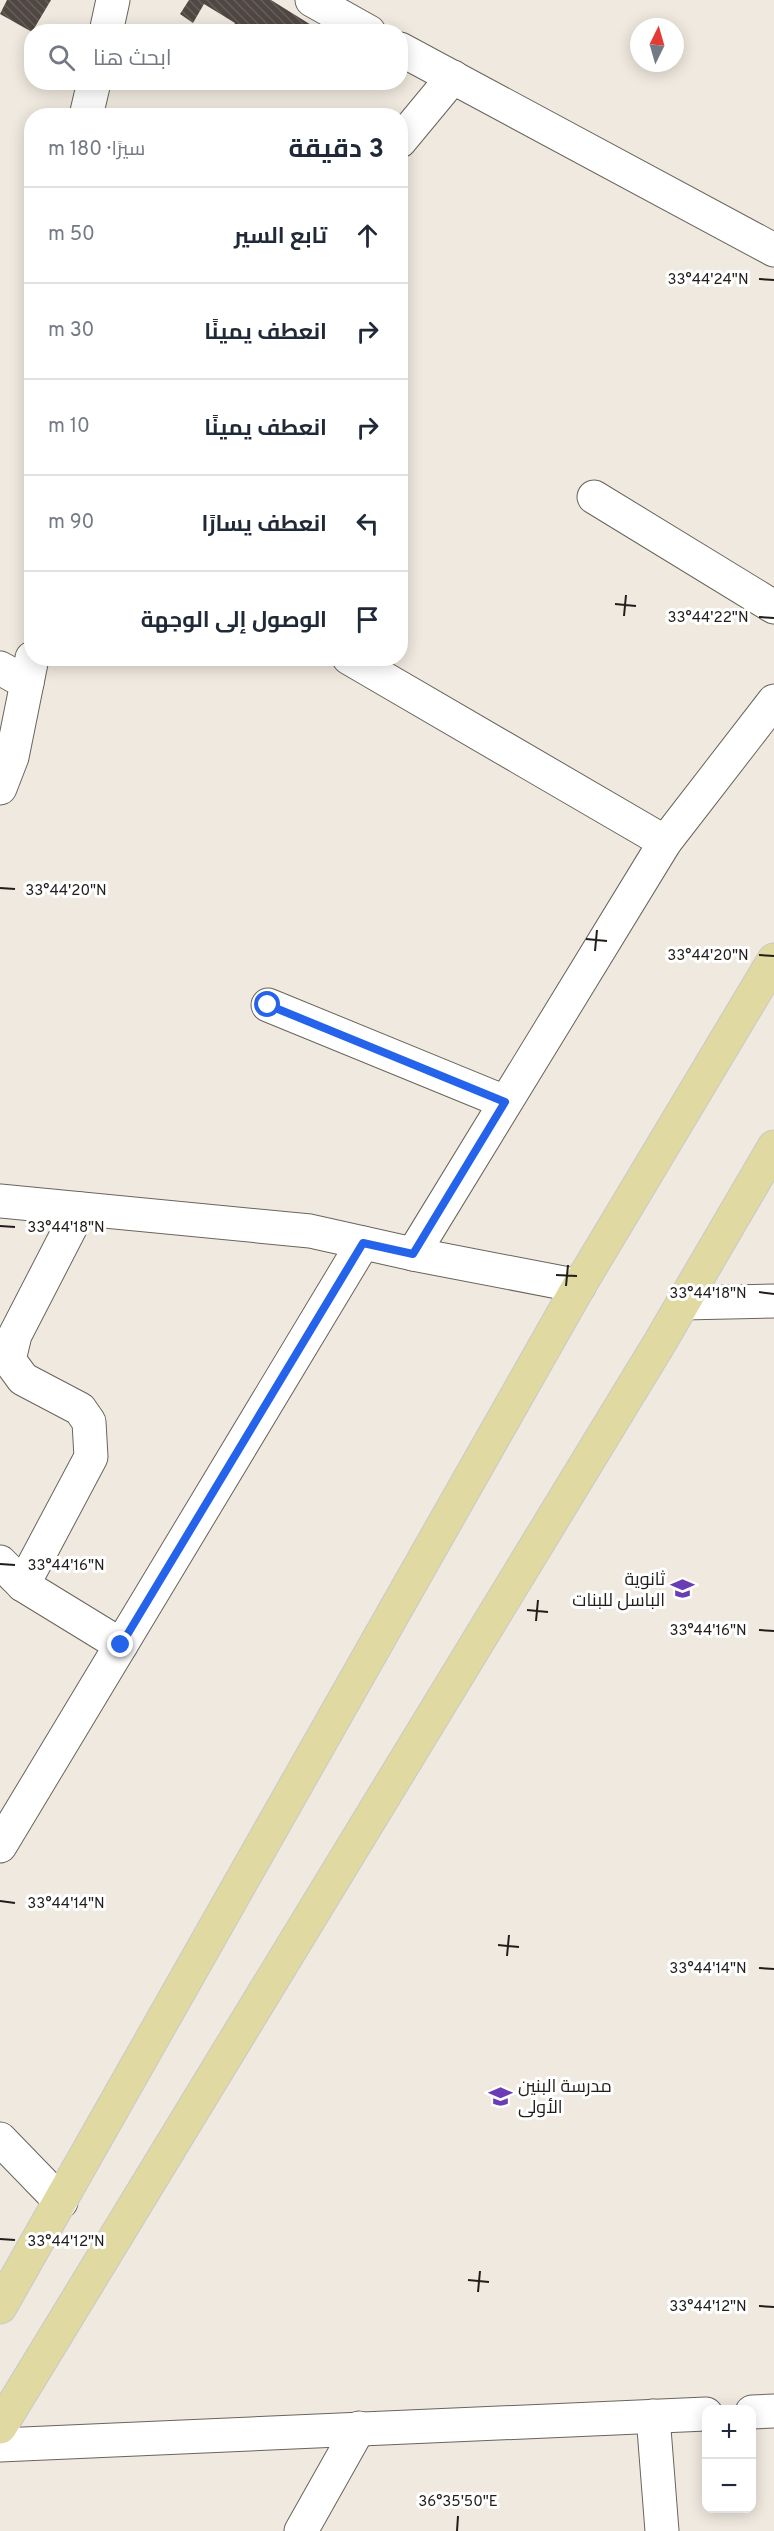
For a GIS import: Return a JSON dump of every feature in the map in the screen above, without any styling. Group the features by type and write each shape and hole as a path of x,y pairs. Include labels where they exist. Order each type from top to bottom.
{"main road":[{"path":"0,2307 579,1286 774,960"},
{"path":"0,2427 683,1303 774,1147"}],"street":[{"path":"108,24 113,0"},
{"path":"312,0 355,24"},
{"path":"408,53 774,250"},
{"path":"408,131 453,77"},
{"path":"88,108 92,90"},
{"path":"594,497 774,607"},
{"path":"363,666 664,842"},
{"path":"0,788 12,757 19,670"},
{"path":"413,1254 664,842 774,701"},
{"path":"268,1005 505,1102"},
{"path":"0,1201 310,1231 413,1254 579,1286"},
{"path":"23,1585 91,1457 89,1422 81,1409 23,1380 9,1360 15,1335 80,1209"},
{"path":"0,1846 363,1243"},
{"path":"683,1303 774,1301"},
{"path":"0,1562 23,1585 121,1645"},
{"path":"0,2139 61,2202"},
{"path":"756,2412 774,2411"},
{"path":"0,2445 702,2414"},
{"path":"653,2416 662,2531"},
{"path":"301,2531 358,2428"}],"building":[{"path":"7,0 51,0 37,24 24,24 24,28 0,14"},
{"path":"189,0 271,0 310,24 234,24 204,4 193,23 180,14"}],"place":[{"name":"ثانوية الباسل للبنات","path":"683,1589"},
{"name":"مدرسة البنين الأولى","path":"500,2096"}],"route":[{"path":"121,1645 363,1243 413,1254 505,1102 268,1005"}]}
